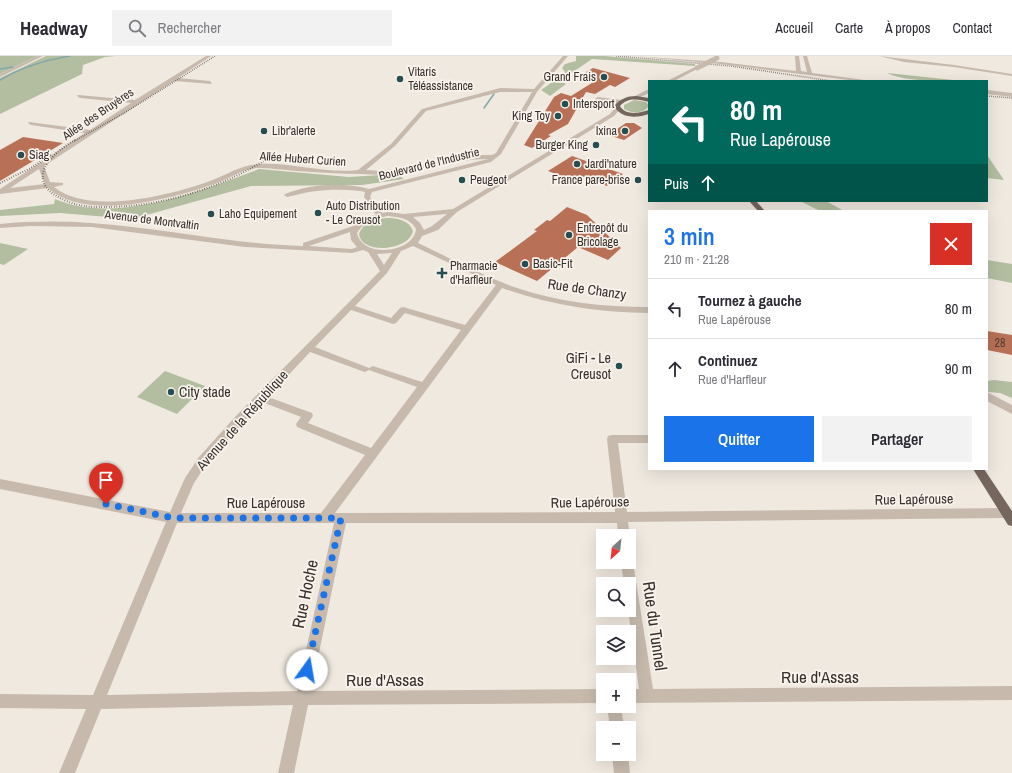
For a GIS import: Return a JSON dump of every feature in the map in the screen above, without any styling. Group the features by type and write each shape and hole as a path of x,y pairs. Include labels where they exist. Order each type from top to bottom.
{"main road":[{"path":"648,100 634,98 618,105 625,113 648,117"},
{"path":"642,115 648,112"},
{"path":"753,202 761,210"},
{"path":"979,470 1009,517"}],"street":[{"path":"0,76 41,56"},
{"name":"Allée des Bruyères","path":"0,192 136,102 209,56"},
{"name":"Boulevard de l'Industrie","path":"380,215 367,197 369,191 439,175 489,161 498,154 535,91 566,56"},
{"path":"634,56 720,63 861,80"},
{"path":"797,56 799,73"},
{"path":"806,56 810,74"},
{"path":"881,56 904,61 954,66 1012,75"},
{"path":"672,80 720,57"},
{"path":"173,79 210,83"},
{"name":"Allée Hubert Curien","path":"48,186 67,196 82,200 115,203 169,195 205,185 246,168 259,166 336,173 360,172 393,146 424,110 500,90 535,91"},
{"path":"634,98 648,92 648,100"},
{"path":"988,92 1012,95"},
{"path":"80,96 136,102"},
{"path":"612,115 618,105"},
{"path":"355,228 352,234 352,239 362,248 371,251 389,252 398,250 413,243 420,234 435,228 455,211 612,115 625,113"},
{"path":"31,124 92,132"},
{"path":"360,172 382,174 480,156 493,158"},
{"path":"41,166 43,178 48,186"},
{"path":"0,192 61,184"},
{"path":"287,194 298,190 347,188 361,188 369,191"},
{"path":"380,215 405,216 455,211"},
{"name":"Avenue de Montvaltin","path":"301,247 355,228 365,220 380,215"},
{"path":"405,216 417,224 420,229 420,234"},
{"name":"Avenue de Montvaltin","path":"0,226 45,223 87,224 246,245 352,251 362,248"},
{"name":"Rue de Chanzy","path":"413,243 501,284 544,298 575,305 621,311 648,310"},
{"name":"Avenue de la République","path":"67,773 189,481 204,460 261,398 384,271 398,250"},
{"path":"371,251 384,271"},
{"path":"324,518 501,284"},
{"path":"349,307 393,321 403,310 467,329"},
{"path":"308,348 424,386"},
{"path":"988,397 1012,410"},
{"path":"261,398 308,416 301,424 373,454"},
{"path":"623,529 612,439 648,439"},
{"name":"Rue Lapérouse","path":"0,484 174,518 1009,517"},
{"name":"Rue Hoche","path":"286,773 341,518"},
{"name":"Rue du Tunnel","path":"628,569 647,696"},
{"name":"Rue d'Assas","path":"636,696 1012,693"},
{"name":"Rue d'Assas","path":"0,701 96,702 596,696"},
{"path":"621,761 622,773"}],"green space":[{"path":"0,56 37,56 0,74"},
{"path":"46,56 116,56 105,57 83,65 82,74 0,114 0,78"},
{"path":"576,56 605,56 695,64 695,66 592,59 560,81 566,84 550,96 541,90 561,76 565,72 562,68 565,64 576,61"},
{"path":"887,73 954,80 924,80 895,76"},
{"path":"634,100 646,102 648,107 640,112 631,112 624,109 624,105"},
{"path":"988,156 1004,180 988,178"},
{"path":"259,169 349,177 396,174 404,179 362,185 251,186 132,219 60,213 0,216 0,210 54,204 55,199 78,206 104,208 130,207 158,202 211,187"},
{"path":"802,202 828,202 842,210 818,210"},
{"path":"387,218 399,219 409,224 413,231 410,238 403,243 385,248 376,248 362,241 359,234 367,224 374,220"},
{"path":"0,243 28,249 4,265 0,264"},
{"path":"988,260 1012,264 1012,283 988,278"},
{"name":"City stade","path":"165,371 205,386 177,414 137,397"},
{"path":"988,381 1012,382 1012,398 1000,393 988,392"}],"building":[{"path":"593,68 630,78 615,87 610,85 595,94 586,92 568,124 548,135 551,136 532,148 524,145 554,97 561,93 571,96 595,81 579,76"},
{"name":"Ixina","path":"626,123 634,123 642,128 624,140 608,135"},
{"name":"Siag","path":"23,137 63,143 0,181 0,150"},
{"name":"Jardi'nature","path":"572,156 623,174 607,186 579,175 572,180 548,171"},
{"name":"Entrepôt du Bricolage","path":"567,207 587,215 621,248 608,260 578,247 537,281 495,262 537,231 534,230 547,220 550,221"},
{"path":"988,331 1012,335 1012,355 988,350"}],"waterway":[{"path":"0,80 17,71 34,65 70,56"},
{"path":"0,69 13,67"},
{"path":"484,108 494,94"}],"railway":[{"path":"74,141 126,112 215,56"},
{"path":"616,56 731,66 825,80"},
{"path":"988,96 1012,98"},
{"path":"75,140 64,147 48,163 44,171 43,180 47,188 55,195 69,202 90,207 113,207 146,204 184,196 239,175 272,156"},
{"path":"0,183 31,168 52,154"}],"place":[{"name":"Grand Frais","path":"604,77"},
{"name":"Vitaris Téléassistance","path":"400,79"},
{"name":"Intersport","path":"565,104"},
{"name":"King Toy","path":"558,116"},
{"name":"Libr'alerte","path":"264,131"},
{"name":"Ixina","path":"625,131"},
{"name":"Burger King","path":"596,145"},
{"name":"Siag","path":"21,155"},
{"name":"Jardi'nature","path":"577,164"},
{"name":"Peugeot","path":"462,180"},
{"name":"France pare-brise","path":"638,180"},
{"name":"Auto Distribution - Le Creusot","path":"318,213"},
{"name":"Laho Equipement","path":"211,214"},
{"name":"Entrepôt du Bricolage","path":"569,235"},
{"name":"Basic-Fit","path":"525,264"},
{"name":"Pharmacie d'Harfleur","path":"442,273"},
{"name":"GiFi - Le Creusot","path":"619,366"},
{"name":"City stade","path":"171,392"}],"route":[{"path":"106,504 174,518 341,518 307,670"}]}
